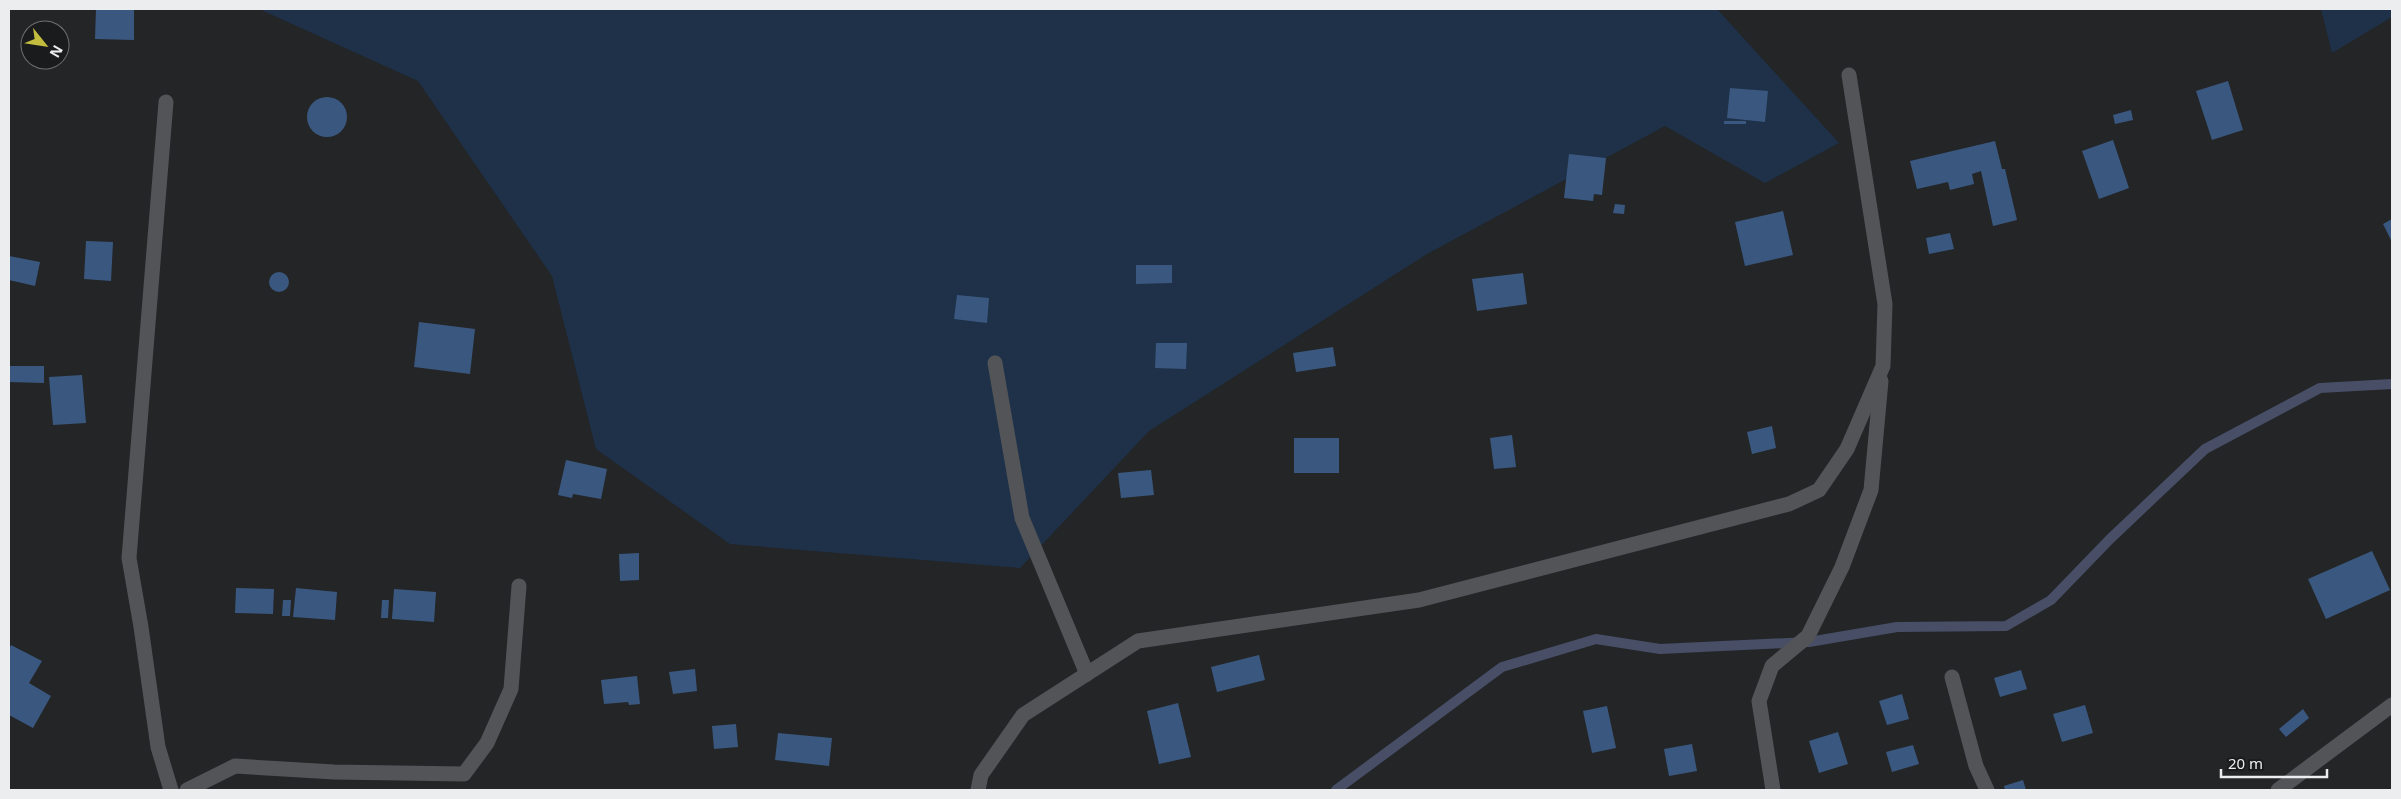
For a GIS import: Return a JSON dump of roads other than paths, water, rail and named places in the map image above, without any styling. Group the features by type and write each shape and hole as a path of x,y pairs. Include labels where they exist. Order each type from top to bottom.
{"street":[{"path":"1773,790 1759,701 1772,666 1808,636 1842,568 1871,490 1883,366 1885,304 1849,75"},
{"path":"166,102 129,558 158,747 172,790"},
{"path":"995,362 1022,518 1087,674"},
{"path":"978,790 981,775 1023,715 1138,641 1419,600 1789,504 1819,490 1847,449 1883,366"},
{"path":"187,790 236,766 334,772 464,774 488,743 511,689 519,586"},
{"path":"1952,677 1976,766 1987,790"},
{"path":"2278,790 2392,704"}],"waterway":[{"path":"1336,790 1502,667 1596,639 1660,649 1809,642 1897,627 2006,626 2051,600 2110,539 2205,449 2320,388 2392,384"}]}
